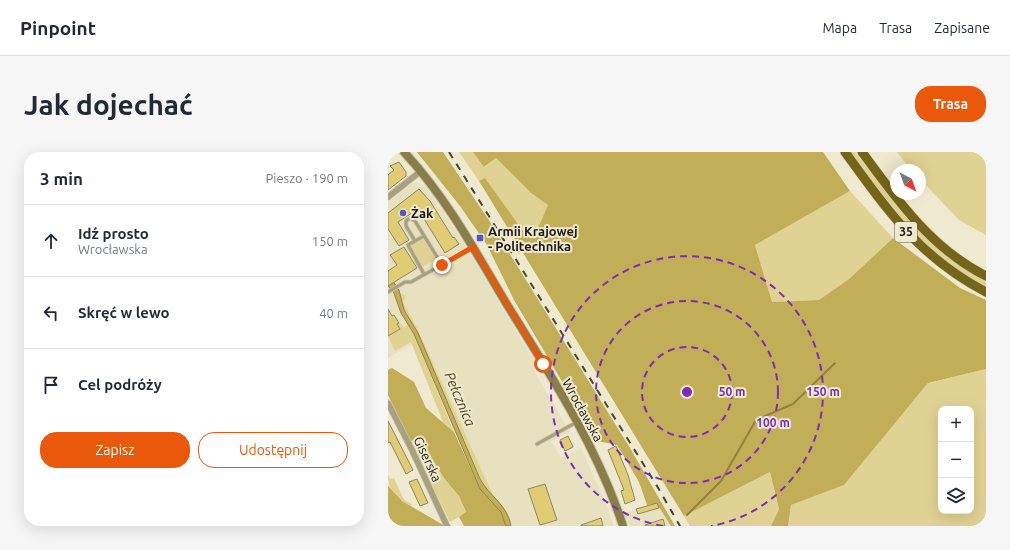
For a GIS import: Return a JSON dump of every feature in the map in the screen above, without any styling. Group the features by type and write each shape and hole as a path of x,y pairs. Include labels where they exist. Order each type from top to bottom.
{"main road":[{"name":"Wrocławska","path":"404,152 421,171 448,207 577,422 598,465 623,526"},
{"name":"35","path":"845,152 895,218 922,248 954,274 986,292"},
{"name":"35","path":"862,152 910,216 926,233 965,264 986,276"}],"street":[{"path":"388,197 421,171"},
{"name":"Giserska","path":"388,403 412,450 447,526"}],"lane":[{"path":"415,240 406,226 406,221 410,218 415,221 442,265"},
{"path":"424,236 408,245 424,274"},
{"path":"389,291 442,265 473,247"},
{"path":"537,444 577,422"}],"shaded area":[{"path":"417,152 443,152 490,222 630,448 675,526 671,526 657,504 647,505 639,482 617,445 597,441 514,300 487,245 460,206"},
{"path":"459,152 473,152 485,167 496,158 531,193 548,205 538,228 523,231 485,178 479,181"},
{"path":"473,152 823,152 850,191 755,245 772,302 819,300 849,279 893,238 960,288 986,300 986,369 928,383 844,485 791,505 788,526 771,526 779,509 770,472 684,516 479,181 485,178 523,231 538,228 548,205 531,193 496,158 484,167"},
{"path":"849,152 855,152 890,198 890,200 892,200 925,238 949,257 986,280 986,288 944,261 928,248 892,209"},
{"path":"897,152 986,152 986,235 959,220 926,185 926,164 906,164"},
{"path":"417,182 425,186 462,240 537,366 534,371 570,432 551,441 561,458 581,448 609,511 614,526 511,526 510,519 493,495 403,302 406,296 398,291 394,293 401,313 408,324 404,329 412,344 388,358 388,202 411,184"},
{"path":"850,191 893,238 849,279 819,300 772,302 755,245"},
{"path":"423,239 436,259 422,267 410,247"},
{"path":"388,274 399,290 404,310 418,333 480,479 506,512 511,526 506,526 501,512 480,489 414,334 401,313 394,293 388,286"},
{"path":"399,292 406,296 403,302 416,326 493,495 484,487 480,479 418,333 404,310"},
{"path":"400,323 404,328 408,324 414,334 454,432 443,422 411,342 395,351 388,336 400,329 397,324"},
{"path":"392,368 414,382 426,408 454,432 480,489 501,512 506,526 464,526 459,517 466,512 459,496 444,478 420,438 410,441 388,395 388,370"},
{"path":"986,369 986,526 788,526 791,505 844,485 928,383"},
{"path":"420,437 444,478 459,496 466,513 450,522 410,441"},
{"path":"770,472 779,509 771,526 690,526 684,516"},
{"path":"388,475 390,479 394,478 404,500 412,504 411,506 397,497 391,490"},
{"path":"388,486 402,501 445,526 388,526"},
{"path":"657,504 671,526 630,526 625,513"}],"building":[{"path":"399,162 406,172 406,176 388,190 388,175 394,170 390,166"},
{"path":"419,189 430,201 453,238 454,237 459,244 445,253 418,209 398,222 409,240 399,246 388,229 388,213"},
{"path":"404,247 417,268 388,286 388,271 397,265 390,255"},
{"path":"388,309 399,323 397,324 400,329 388,336"},
{"path":"388,421 413,470 406,474 390,442 388,443"},
{"path":"568,436 573,447 565,451 560,440"},
{"path":"616,446 628,475 635,500 625,504 621,491 624,490 608,450"},
{"path":"417,479 428,503 420,506 409,482"},
{"path":"545,484 557,520 540,525 528,489"},
{"path":"657,503 659,508 638,514 636,509"},
{"path":"601,518 603,526 581,526 581,525"},
{"path":"663,519 665,526 645,526 645,525"}],"waterway":[{"path":"687,515 721,481 756,420 793,404 835,363"}],"railway":[{"path":"449,152 657,486 680,526"}],"place":[{"name":"Żak","path":"403,213"},
{"name":"Armii Krajowej - Politechnika","path":"480,238"}],"route":[{"path":"442,265 473,247 543,364"}],"water label":[{"name":"Pełcznica","path":"460,399"}]}
